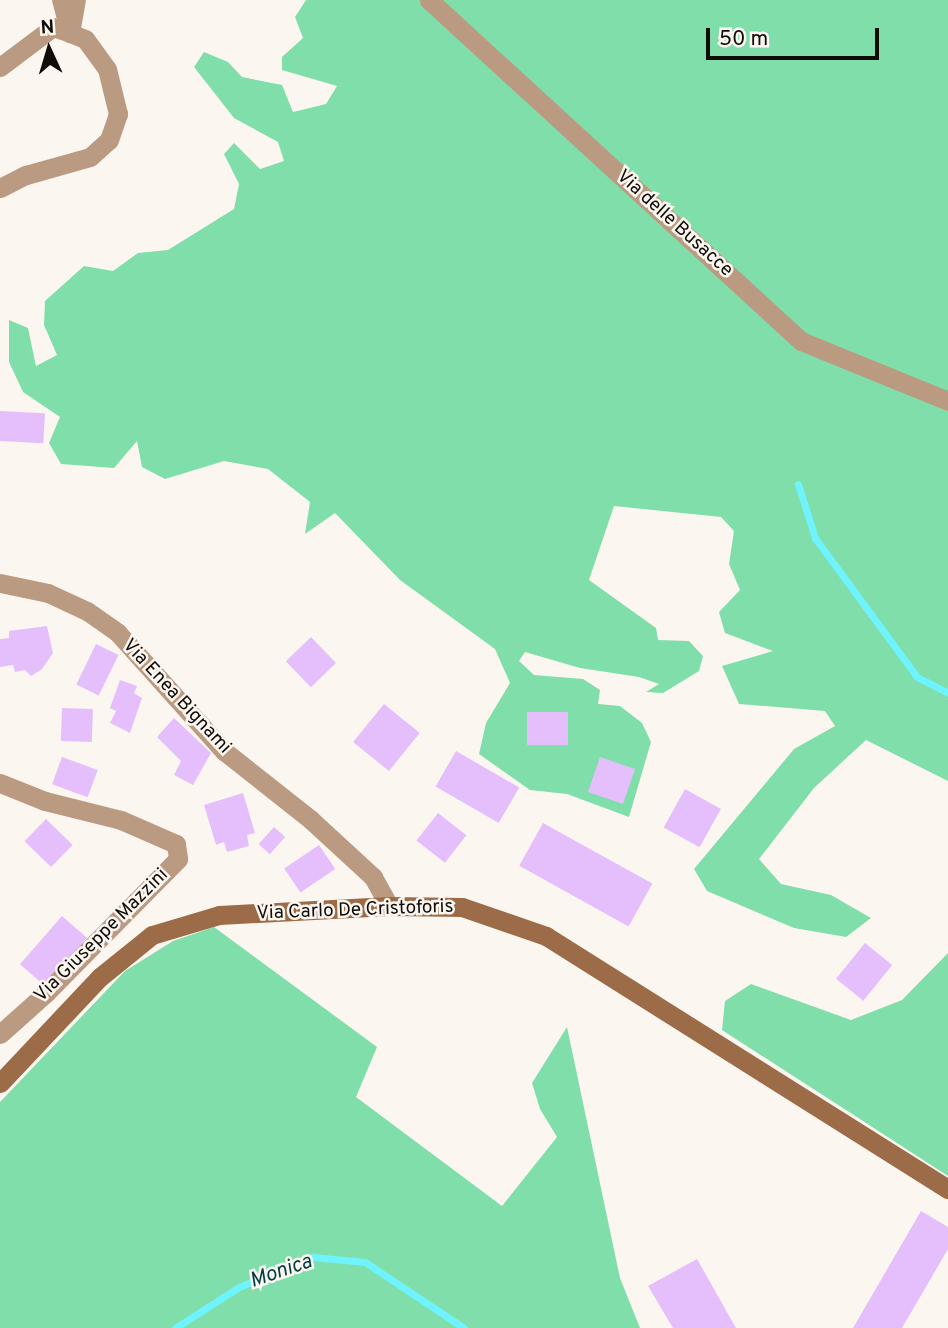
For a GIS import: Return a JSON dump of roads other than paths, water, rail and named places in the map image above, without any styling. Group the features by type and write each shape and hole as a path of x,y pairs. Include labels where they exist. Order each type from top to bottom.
{"main road":[{"name":"Via Carlo De Cristoforis","path":"0,1083 100,977 152,935 219,915 389,906 461,907 546,936 948,1189"}],"street":[{"path":"61,0 70,33"},
{"path":"70,33 76,0"},
{"name":"Via delle Busacce","path":"429,0 802,341 948,401"},
{"path":"0,67 53,27 70,33 85,39 107,69 118,114 109,140 90,157 26,175 0,188"},
{"name":"Via Enea Bignami","path":"0,583 48,593 87,611 118,633 224,751 310,819 373,877 389,906"},
{"name":"Via Giuseppe Mazzini","path":"0,783 45,801 121,820 176,844 178,859 0,1034"}],"waterway":[{"path":"798,484 815,538 917,677 948,693"},
{"name":"Monica","path":"175,1328 239,1287 313,1257 365,1262 464,1328"}]}
